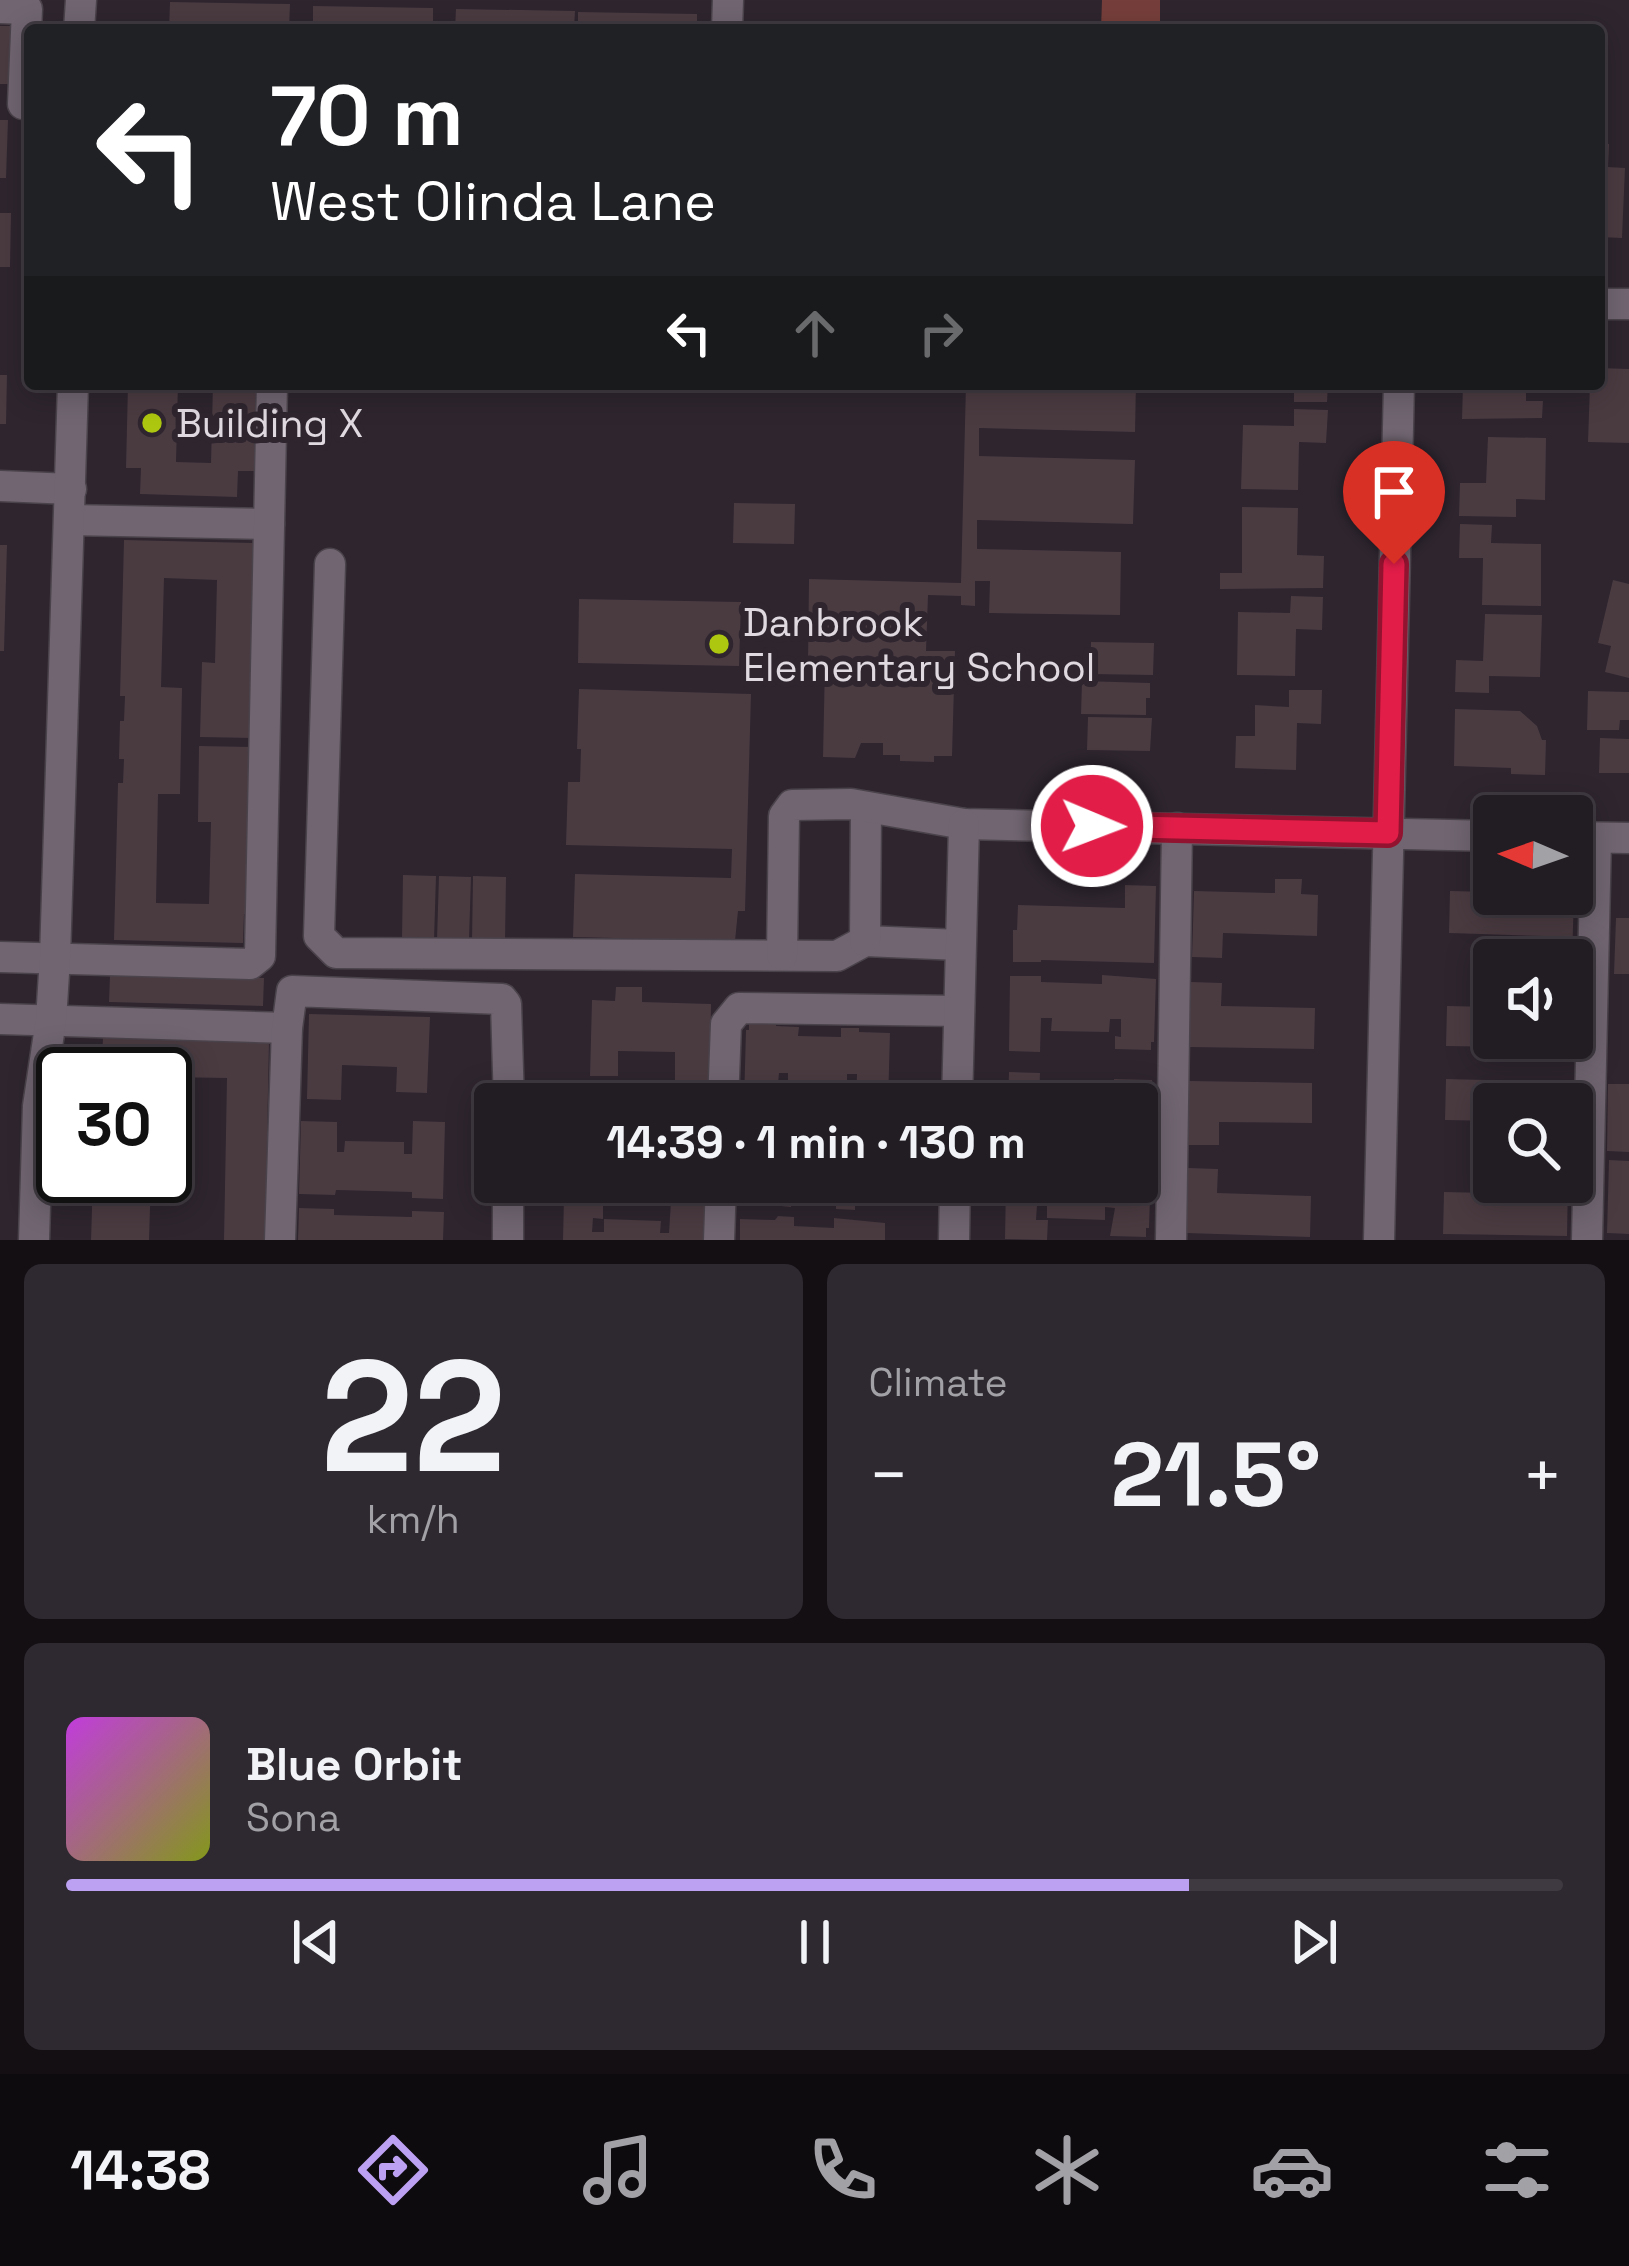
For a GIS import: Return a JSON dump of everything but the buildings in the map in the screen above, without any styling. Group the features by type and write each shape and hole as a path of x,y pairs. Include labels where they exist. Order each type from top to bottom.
{"street":[{"path":"18,6 18,104"},
{"path":"34,1240 38,1106 55,958 73,390"},
{"path":"0,957 250,964 260,956 272,390"},
{"path":"1379,1240 1399,390"},
{"path":"0,486 70,505 269,524"},
{"path":"330,564 319,936 336,953 837,956 865,941 961,945"},
{"path":"782,956 784,816 792,805 850,804 964,824 1473,835"},
{"path":"865,941 866,807"},
{"path":"957,1083 964,824"},
{"path":"1171,1240 1177,828"},
{"path":"1593,838 1629,838"},
{"path":"1585,915 1587,1240"},
{"path":"280,1240 292,992 502,999 509,1083"},
{"path":"724,1083 726,1024 739,1008 959,1012"},
{"path":"0,1019 287,1028"},
{"path":"508,1203 508,1240"},
{"path":"719,1240 720,1203"},
{"path":"954,1240 955,1203"}],"shaded area":[{"path":"1102,0 1160,0 1160,24 1101,24"}],"place":[{"name":"Building X","path":"152,423"},
{"name":"Danbrook Elementary School","path":"719,644"}],"route":[{"path":"1092,826 1388,833 1394,564"}]}
